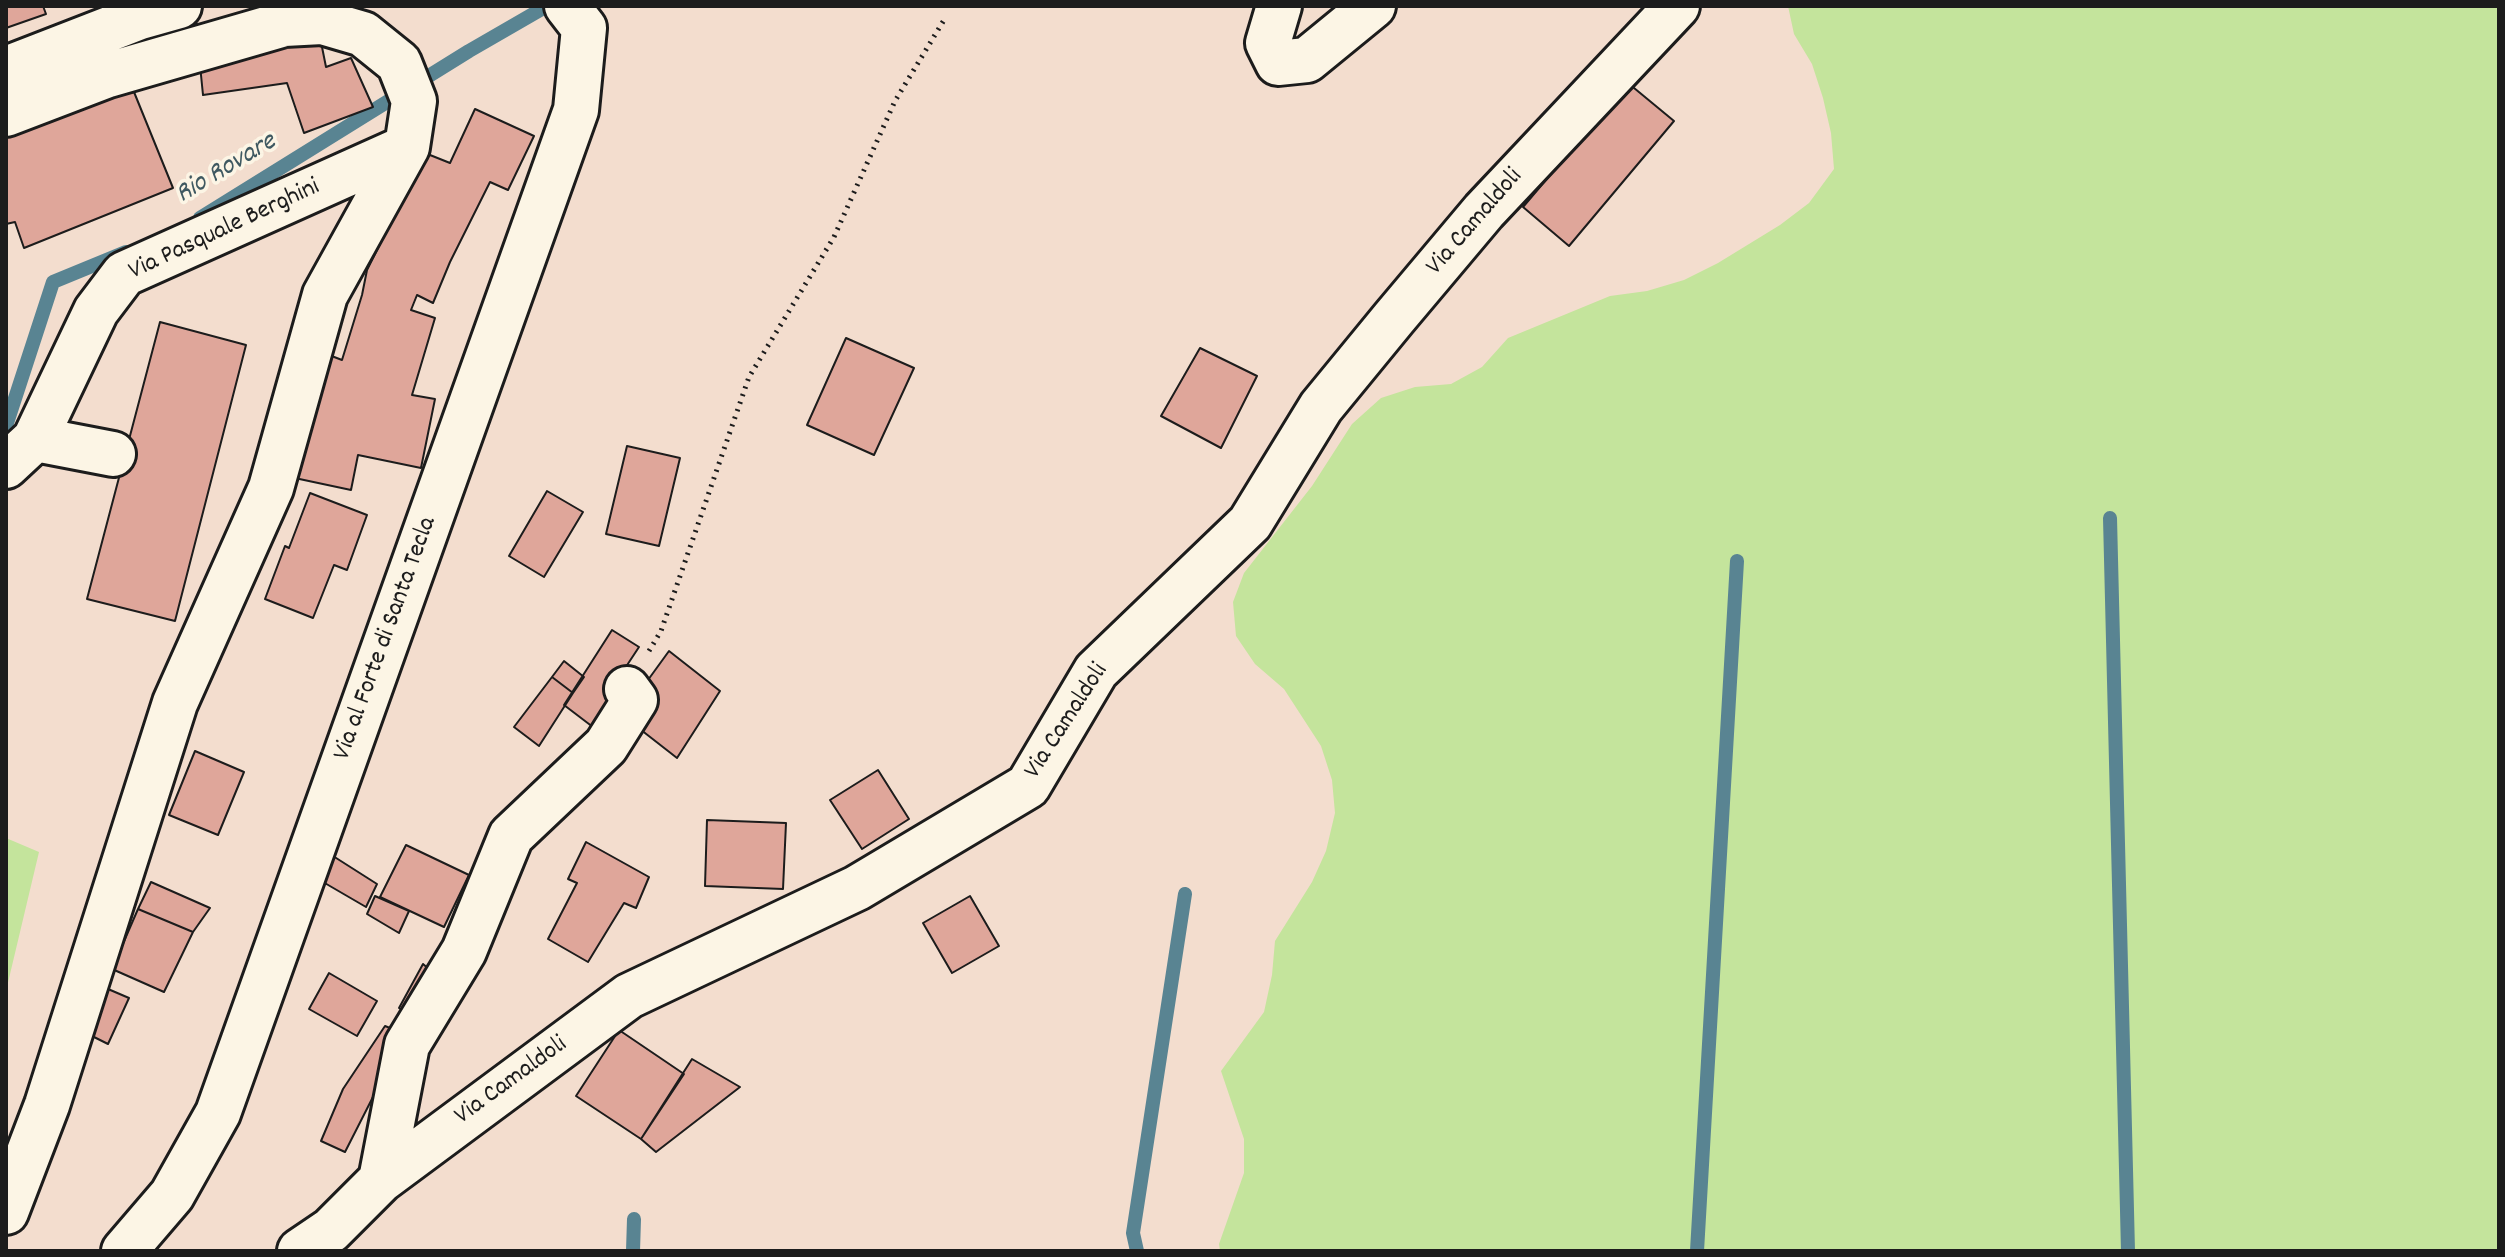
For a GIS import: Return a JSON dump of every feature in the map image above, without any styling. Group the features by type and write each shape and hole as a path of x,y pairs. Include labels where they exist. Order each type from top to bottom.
{"street":[{"path":"6,69 140,17 179,6"},
{"name":"Via al Forte di Santa Tecla","path":"124,1251 172,1195 218,1113 576,110 584,28 567,6"},
{"path":"1279,6 1268,43 1278,63 1307,60 1373,6"},
{"name":"Via Camaldoli","path":"300,1251 331,1230 381,1180 629,996 857,888 1028,786 1096,671 1250,523 1321,407 1376,340 1484,211 1677,6"},
{"path":"6,114 108,75 284,24 322,22 363,34 399,63 414,101 407,147 325,295 271,488 175,703 47,1105 6,1212"},
{"name":"Via Pasquale Berghini","path":"113,454 20,452 96,311 124,274 407,147"},
{"path":"381,1180 407,1045 464,951 511,836 606,746 635,700 627,689"}],"path":[{"path":"627,689 661,631 749,377 834,237 895,101 944,20"}],"green space":[{"path":"1788,6 2499,6 2499,1251 1220,1251 1219,1244 1244,1173 1244,1139 1221,1071 1264,1012 1275,941 1312,882 1326,851 1335,813 1332,780 1321,746 1284,689 1255,664 1236,636 1233,602 1244,573 1312,486 1352,424 1381,398 1415,387 1451,384 1482,367 1508,338 1610,296 1647,291 1684,280 1780,225 1809,203 1834,169 1831,133 1812,64 1794,34"},
{"path":"6,838 39,852 6,991"}],"building":[{"path":"6,6 43,6 46,14 6,28"},
{"path":"320,37 326,67 351,58 373,107 304,133 287,83 203,95 199,55"},
{"path":"1628,83 1674,121 1569,246 1523,207"},
{"path":"134,92 173,188 24,248 15,222 6,224 6,136 117,95"},
{"path":"475,109 534,136 508,190 490,182 433,303 417,295 411,310 435,318 412,395 435,399 421,468 358,455 351,490 290,477 316,350 342,360 367,270 425,153 450,163"},
{"path":"160,322 246,345 175,621 87,599"},
{"path":"846,338 914,368 874,455 807,425"},
{"path":"1200,348 1257,376 1221,448 1161,416"},
{"path":"627,446 680,458 659,546 606,534"},
{"path":"547,491 583,512 544,577 509,556"},
{"path":"310,493 367,515 347,570 334,565 313,618 265,599"},
{"path":"612,630 639,647 612,688 606,737 564,705"},
{"path":"669,651 720,691 677,758 636,726 640,691"},
{"path":"564,661 584,677 573,693 552,677"},
{"path":"552,677 573,693 539,746 514,727"},
{"path":"195,751 244,772 218,835 169,815"},
{"path":"878,770 909,819 862,849 830,800"},
{"path":"707,820 786,823 783,889 705,886"},
{"path":"586,842 649,877 636,908 624,903 588,962 548,939 577,883 568,879"},
{"path":"406,845 469,875 444,927 380,897"},
{"path":"333,856 377,884 366,907 323,882"},
{"path":"151,882 210,908 193,932 138,909"},
{"path":"375,896 409,911 399,933 367,914"},
{"path":"970,896 999,946 952,973 923,923"},
{"path":"138,909 193,932 164,992 112,969"},
{"path":"423,964 443,981 421,1021 399,1008"},
{"path":"329,973 377,1001 357,1036 309,1009"},
{"path":"101,986 129,998 108,1044 80,1030"},
{"path":"385,1026 405,1034 345,1152 321,1141 343,1089"},
{"path":"619,1030 684,1074 641,1139 576,1096"},
{"path":"692,1059 740,1087 656,1152 641,1139"}],"waterway":[{"name":"Rio Rovare","path":"200,218 547,6"},
{"name":"Rio Rovare","path":"6,426 53,282 126,252"},
{"path":"2110,518 2128,1251"},
{"path":"1697,1251 1737,561"},
{"path":"1137,1251 1133,1233 1185,894"},
{"path":"633,1251 634,1219"}]}
